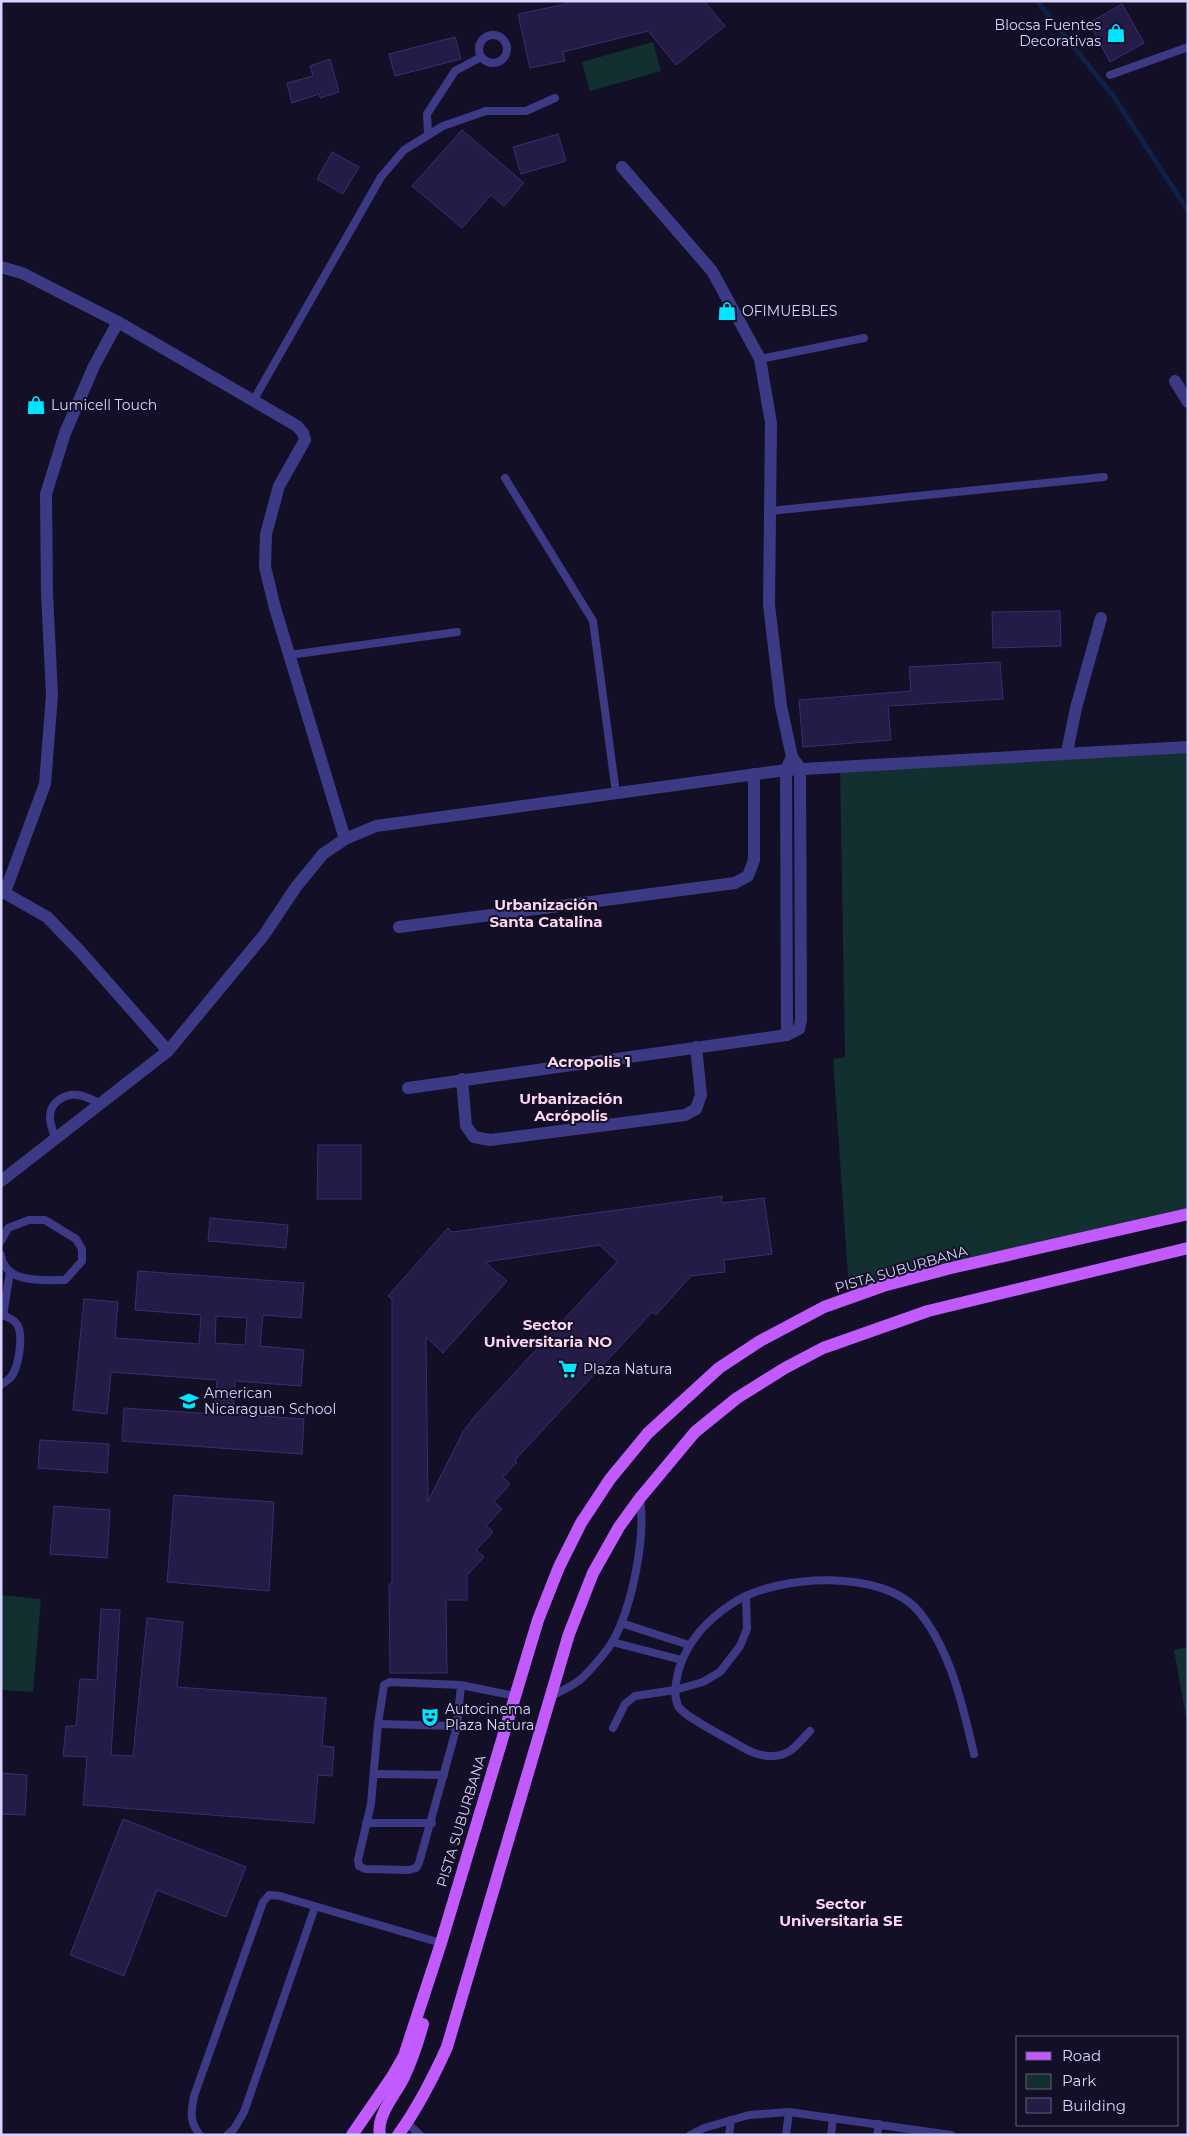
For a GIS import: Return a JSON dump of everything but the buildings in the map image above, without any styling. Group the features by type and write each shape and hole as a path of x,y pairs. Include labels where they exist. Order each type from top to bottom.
{"main road":[{"name":"PISTA SUBURBANA","path":"352,2135 392,2077 404,2056 441,1943 538,1620 559,1567 581,1522 610,1479 648,1433 719,1368 760,1341 824,1307 884,1286 951,1268 1188,1214"},
{"path":"398,2135 428,2086 447,2047 570,1634 594,1573 619,1527 640,1498 695,1432 737,1398 785,1368 823,1348 928,1311 1188,1248"},
{"path":"380,2135 379,2129 382,2118 404,2078 417,2044 439,1972 448,1917"}],"street":[{"path":"408,1088 787,1035 799,1028 801,1020 800,768 792,757 781,706 770,605 771,423 760,359 712,271 622,167"},
{"path":"1,267 22,273 118,322 297,426 303,433 305,440 279,486 266,534 265,567 275,608 346,839"},
{"path":"118,322 94,366 65,433 46,494 47,594 52,695 45,784 3,891 47,917 79,950 168,1051"},
{"path":"1175,381 1188,402"},
{"path":"1067,752 1076,708 1100,618"},
{"path":"1,1181 168,1051 264,935 296,887 323,854 346,839 376,826 800,768 1067,752 1188,747"},
{"path":"787,1035 786,770 792,757"},
{"path":"399,927 735,883 748,876 754,860 754,774"},
{"path":"462,1079 466,1126 474,1137 490,1140 684,1115 696,1109 701,1095 696,1047"}],"lane":[{"path":"1110,75 1188,47"},
{"path":"428,135 427,114 455,71 481,57"},
{"path":"253,401 381,177 404,150 443,126 486,111 526,111 555,98"},
{"path":"760,359 864,338"},
{"path":"770,511 1104,477"},
{"path":"505,478 593,621 616,793"},
{"path":"289,655 458,632"},
{"path":"55,1139 50,1116 52,1107 58,1100 68,1095 80,1095 100,1103"},
{"path":"1,1241 8,1228 29,1220 45,1220 76,1239 82,1249 82,1261 65,1280 24,1279 10,1272 1,1255"},
{"path":"1,1385 11,1376 18,1361 20,1345 18,1326 12,1319 2,1315 10,1272"},
{"path":"551,1696 581,1680 612,1642 621,1624 637,1567 643,1518 640,1498"},
{"path":"810,1731 789,1752 769,1757 748,1751 690,1717 679,1707 675,1690 682,1660 689,1645 704,1626 733,1603 762,1590 808,1581 861,1582 896,1592 920,1612 943,1649 965,1717 974,1754"},
{"path":"613,1728 626,1704 635,1696 675,1690 703,1682 720,1672 740,1646 747,1628 746,1597"},
{"path":"621,1624 689,1645"},
{"path":"612,1642 682,1660"},
{"path":"461,1685 457,1726 432,1823 419,1863 416,1868 410,1870 365,1868 359,1866 358,1860 371,1804 378,1724 384,1685 390,1682 461,1685 515,1696"},
{"path":"378,1724 457,1726"},
{"path":"374,1774 444,1775"},
{"path":"366,1823 432,1823"},
{"path":"200,2135 193,2125 194,2096 263,1902 269,1895 280,1896 441,1943"},
{"path":"227,2135 234,2129 244,2112 315,1907"},
{"path":"690,2135 704,2128 731,2120 768,2112 789,2112 879,2124 922,2133 951,2135"},
{"path":"786,2135 789,2112"},
{"path":"831,2135 833,2118"},
{"path":"729,2135 731,2120"},
{"path":"407,2122 420,2135"},
{"path":"877,2135 879,2124"}],"green space":[{"path":"653,42 661,71 590,91 582,62"},
{"path":"1188,747 1188,1214 856,1296 848,1276 833,1059 845,1057 840,765"},
{"path":"1,1595 41,1599 33,1692 1,1690"},
{"path":"1188,1647 1188,1722 1187,1722 1174,1650"}],"waterway":[{"path":"1037,1 1114,97 1188,211"}],"place":[{"name":"Blocsa Fuentes Decorativas","path":"1116,33"},
{"name":"OFIMUEBLES","path":"727,311"},
{"name":"Lumicell Touch","path":"36,405"},
{"name":"Plaza Natura","path":"568,1369"},
{"name":"American Nicaraguan School","path":"189,1401"},
{"name":"Autocinema Plaza Natura","path":"430,1717"}],"district":[{"name":"Urbanización Santa Catalina","path":"546,914"},
{"name":"Acropolis 1","path":"589,1062"},
{"name":"Urbanización Acrópolis","path":"571,1108"},
{"name":"Sector Universitaria NO","path":"548,1334"},
{"name":"Sector Universitaria SE","path":"841,1912"}]}
